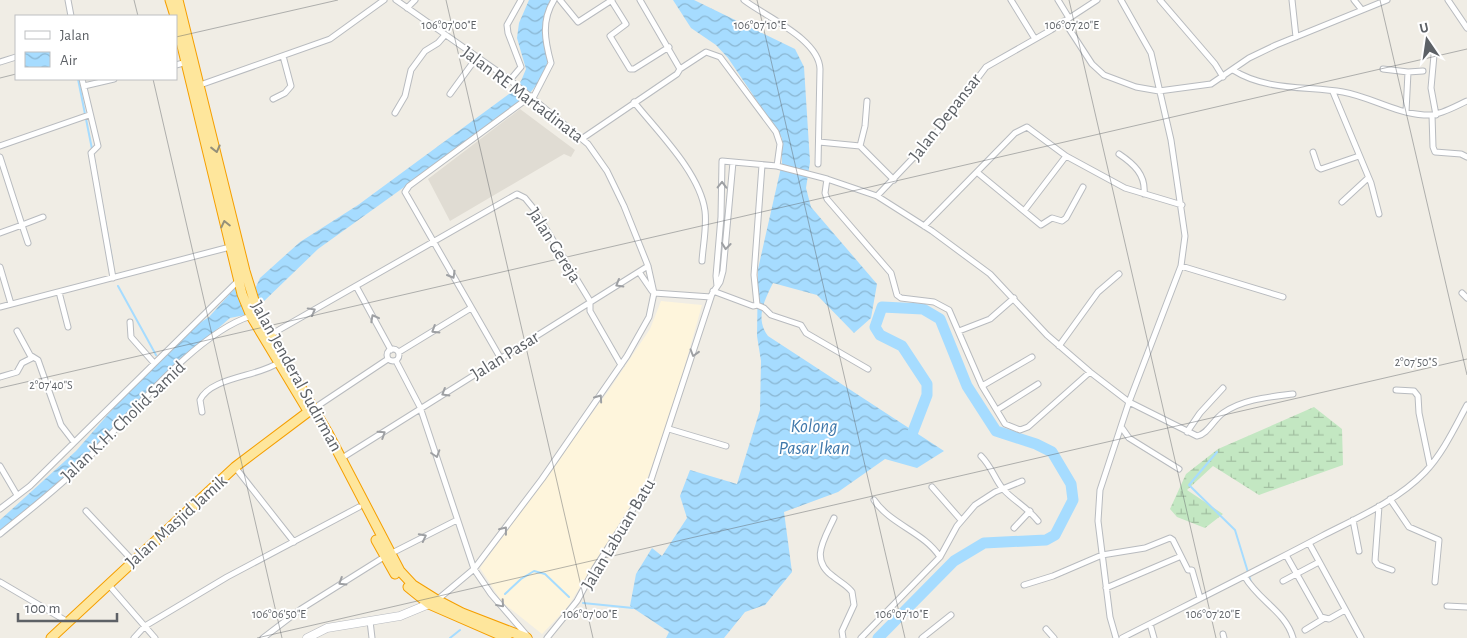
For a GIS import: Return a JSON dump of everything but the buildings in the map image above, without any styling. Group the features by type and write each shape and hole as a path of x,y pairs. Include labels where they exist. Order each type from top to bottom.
{"highway":[{"path":"170,0 175,15"},
{"name":"Jalan Jenderal Sudirman","path":"178,0 200,85 242,285"},
{"name":"Jalan Jenderal Sudirman","path":"178,29 188,62 230,247 253,314 278,363 342,458 387,556"},
{"name":"Jalan Jenderal Sudirman","path":"253,314 270,335 359,506 400,579 433,602 507,638"},
{"name":"Jalan Masjid Jamik","path":"51,638 235,467 310,410"},
{"name":"Jalan Jenderal Sudirman","path":"433,602 529,638"}],"main road":[{"path":"307,638 327,628 370,622 406,614 433,602"}],"street":[{"path":"68,0 71,15"},
{"path":"200,85 333,37 384,0"},
{"name":"Jalan RE Martadinata","path":"396,0 510,80 583,138 603,164 616,188 648,266 654,293"},
{"path":"407,8 415,0"},
{"path":"510,80 521,67 508,33 507,25 521,0"},
{"path":"501,358 406,195 407,188 531,96 551,63 546,50 545,31 549,8 554,0"},
{"path":"560,0 578,22 612,0 626,24 610,36 630,69 634,69 669,47"},
{"path":"640,0 669,47 680,69"},
{"path":"744,0 813,48 820,63 818,164"},
{"path":"1011,0 1035,39"},
{"path":"1058,0 1092,64 1104,75 1136,87 1160,91 1211,84 1249,58 1388,0"},
{"name":"Jalan Depansar","path":"877,196 934,136 981,71 1097,0"},
{"path":"1116,638 1110,617 1097,507 1100,490 1129,402 1181,266 1185,236 1182,205 1171,140 1151,53 1121,0"},
{"path":"1160,0 1215,64 1223,77"},
{"path":"1292,0 1296,37"},
{"path":"1354,0 1362,10"},
{"path":"1448,0 1467,28"},
{"path":"395,113 405,96 411,70 425,51 438,43 445,35"},
{"path":"583,138 706,52 720,57 776,132 780,144 778,166"},
{"path":"1434,55 1431,88 1434,115 1433,147 1435,152 1461,154 1467,157"},
{"path":"273,99 285,93 290,86 283,56"},
{"path":"0,62 15,57"},
{"path":"450,94 477,57"},
{"path":"178,64 188,62"},
{"path":"1383,69 1408,72 1423,71"},
{"path":"1233,70 1243,77 1276,86 1345,92 1406,112 1434,115 1467,101"},
{"path":"1406,112 1408,72"},
{"path":"82,80 87,116 97,144 94,150 113,278"},
{"path":"84,86 110,80"},
{"path":"1333,92 1368,178 1379,214"},
{"path":"860,146 865,126 867,101"},
{"path":"634,102 678,156 699,191 705,214 702,261"},
{"path":"0,146 87,116"},
{"path":"924,226 978,173 1015,133 1023,128 1030,128 1066,156 1125,188 1182,205"},
{"path":"819,142 860,146 894,180"},
{"path":"1313,152 1318,167 1321,169 1359,156"},
{"path":"1119,154 1131,162 1143,177 1144,194"},
{"path":"1024,211 1066,156"},
{"path":"0,157 28,243"},
{"path":"717,286 716,270 721,217 722,162 778,166 827,179 877,196 924,226 978,264 1014,298 1059,346 1090,372 1129,402 1187,432 1200,436 1223,413 1249,401 1293,394"},
{"path":"712,294 723,272 734,162"},
{"path":"757,305 754,275 762,164"},
{"path":"978,173 1041,225 1052,218 1062,221 1083,187"},
{"path":"1342,202 1368,178"},
{"path":"827,179 825,193 827,199 891,273 898,296 903,300 942,305 949,310 982,386 1005,424 1020,430 1028,427 1090,372"},
{"name":"Jalan Gereja","path":"434,243 517,194 525,198 534,209 590,301 590,311 621,365"},
{"path":"0,232 43,217"},
{"path":"721,217 729,217"},
{"path":"720,230 728,230"},
{"path":"270,335 434,243"},
{"path":"0,307 230,247"},
{"name":"Jalan Pasar","path":"342,458 648,266"},
{"path":"1181,266 1282,297"},
{"path":"0,267 10,304"},
{"path":"433,602 474,569 516,516 621,365 649,317 654,293 639,272"},
{"path":"1059,346 1098,292 1120,274"},
{"path":"0,509 30,486 154,363 242,285"},
{"path":"356,286 391,350 399,352 471,308"},
{"path":"59,292 68,328"},
{"path":"654,293 712,294 753,306 757,305 764,308 771,315 801,325 806,333 868,369"},
{"path":"1462,293 1467,298"},
{"name":"Jalan Labuan Batu","path":"547,638 577,600 595,568 647,490 669,429 712,294"},
{"path":"959,332 990,318 1014,298"},
{"name":"Jalan K.H. Cholid Samid","path":"0,534 80,466 175,369 225,327 253,314"},
{"path":"130,322 131,337 154,363"},
{"path":"18,331 32,358 38,360 61,426 74,442"},
{"path":"388,359 387,354 391,350"},
{"path":"396,361 399,357 399,352"},
{"path":"982,386 1032,357"},
{"path":"0,377 17,372 22,363 32,358"},
{"path":"310,410 388,359"},
{"path":"388,359 396,361"},
{"path":"396,361 420,408 474,569 491,594 529,638"},
{"path":"202,412 200,400 210,389 240,378 265,372 278,363"},
{"path":"997,410 1038,384"},
{"path":"1187,432 1200,413 1222,388"},
{"path":"1396,390 1414,391 1418,396 1419,413 1430,466"},
{"path":"1122,638 1249,575 1353,520 1406,489 1430,466 1464,416 1467,404"},
{"path":"1122,428 1129,438 1179,469"},
{"path":"669,429 726,446"},
{"path":"981,456 991,466 1003,489 1030,511 1038,521"},
{"path":"0,466 17,495"},
{"path":"235,467 294,542"},
{"path":"861,638 940,557 961,520 975,505 1003,489 1022,481"},
{"path":"932,487 961,520"},
{"path":"1390,499 1409,527 1439,540 1435,582"},
{"path":"874,500 882,511 934,547 940,557"},
{"path":"134,638 145,626 228,577 359,506"},
{"path":"1378,506 1375,561 1378,565 1392,570"},
{"path":"86,511 133,561"},
{"path":"1014,528 1030,511"},
{"path":"834,518 819,548 819,555 821,563 828,573 852,592 854,605 842,631 843,638"},
{"path":"262,638 301,609 387,556 457,520"},
{"path":"1353,520 1359,551"},
{"path":"1024,585 1053,576 1102,555 1145,548 1170,538 1173,540 1188,570 1192,570 1200,598"},
{"path":"1309,543 1361,638"},
{"path":"1286,555 1323,619"},
{"path":"1106,588 1180,557"},
{"path":"1283,581 1319,562"},
{"path":"1249,575 1254,590 1289,625 1293,638"},
{"path":"0,582 68,622"},
{"path":"108,584 156,638"},
{"path":"1447,606 1467,608"},
{"path":"1305,630 1323,619 1329,619 1345,610"},
{"path":"922,638 951,614"},
{"path":"370,622 372,638"},
{"path":"1150,624 1154,638"},
{"path":"1046,629 1054,638"}],"shaded area":[{"path":"520,109 575,150 571,157 564,154 450,221 428,179"},
{"path":"661,301 702,305 674,404 647,479 567,608 542,634 502,602 480,568 609,390 650,329"}],"green space":[{"path":"1314,407 1342,429 1343,465 1259,495 1213,466 1187,490 1223,514 1205,528 1177,517 1170,509 1186,474 1218,449"}],"water":[{"path":"529,0 553,0 548,8 545,23 547,64 543,75 521,103 318,249 261,304 245,315 230,318 176,365 84,459 0,533 0,520 76,451 125,395 198,324 209,317 235,288 249,293 255,289 260,278 300,242 358,205 509,94 521,81 526,69 517,38 519,23"},
{"name":"Kolong Pasar Ikan","path":"673,0 694,0 795,49 804,67 810,162 806,188 811,207 877,284 871,318 854,333 817,295 773,283 762,310 761,317 764,330 768,336 944,451 917,468 885,459 838,492 784,512 792,572 765,605 745,612 724,638 666,638 669,632 630,606 636,574 652,548 662,556 687,518 680,496 690,470 737,484 760,410 761,361 757,336 758,269 782,163 782,138 728,58 716,45 691,28"}],"waterway":[{"path":"78,80 96,169"},
{"path":"102,204 113,265"},
{"path":"118,286 156,355"},
{"path":"878,638 954,561 984,543 1046,540 1055,535 1073,500 1071,484 1052,452 1036,444 996,431 967,386 940,319 923,309 882,307 875,327 880,335 902,346 927,384 927,395 912,434"},
{"path":"1217,452 1189,485 1235,530 1251,582"},
{"path":"505,594 521,579 534,571 545,574 569,597"},
{"path":"583,603 633,608"},
{"path":"450,638 460,630"}]}
